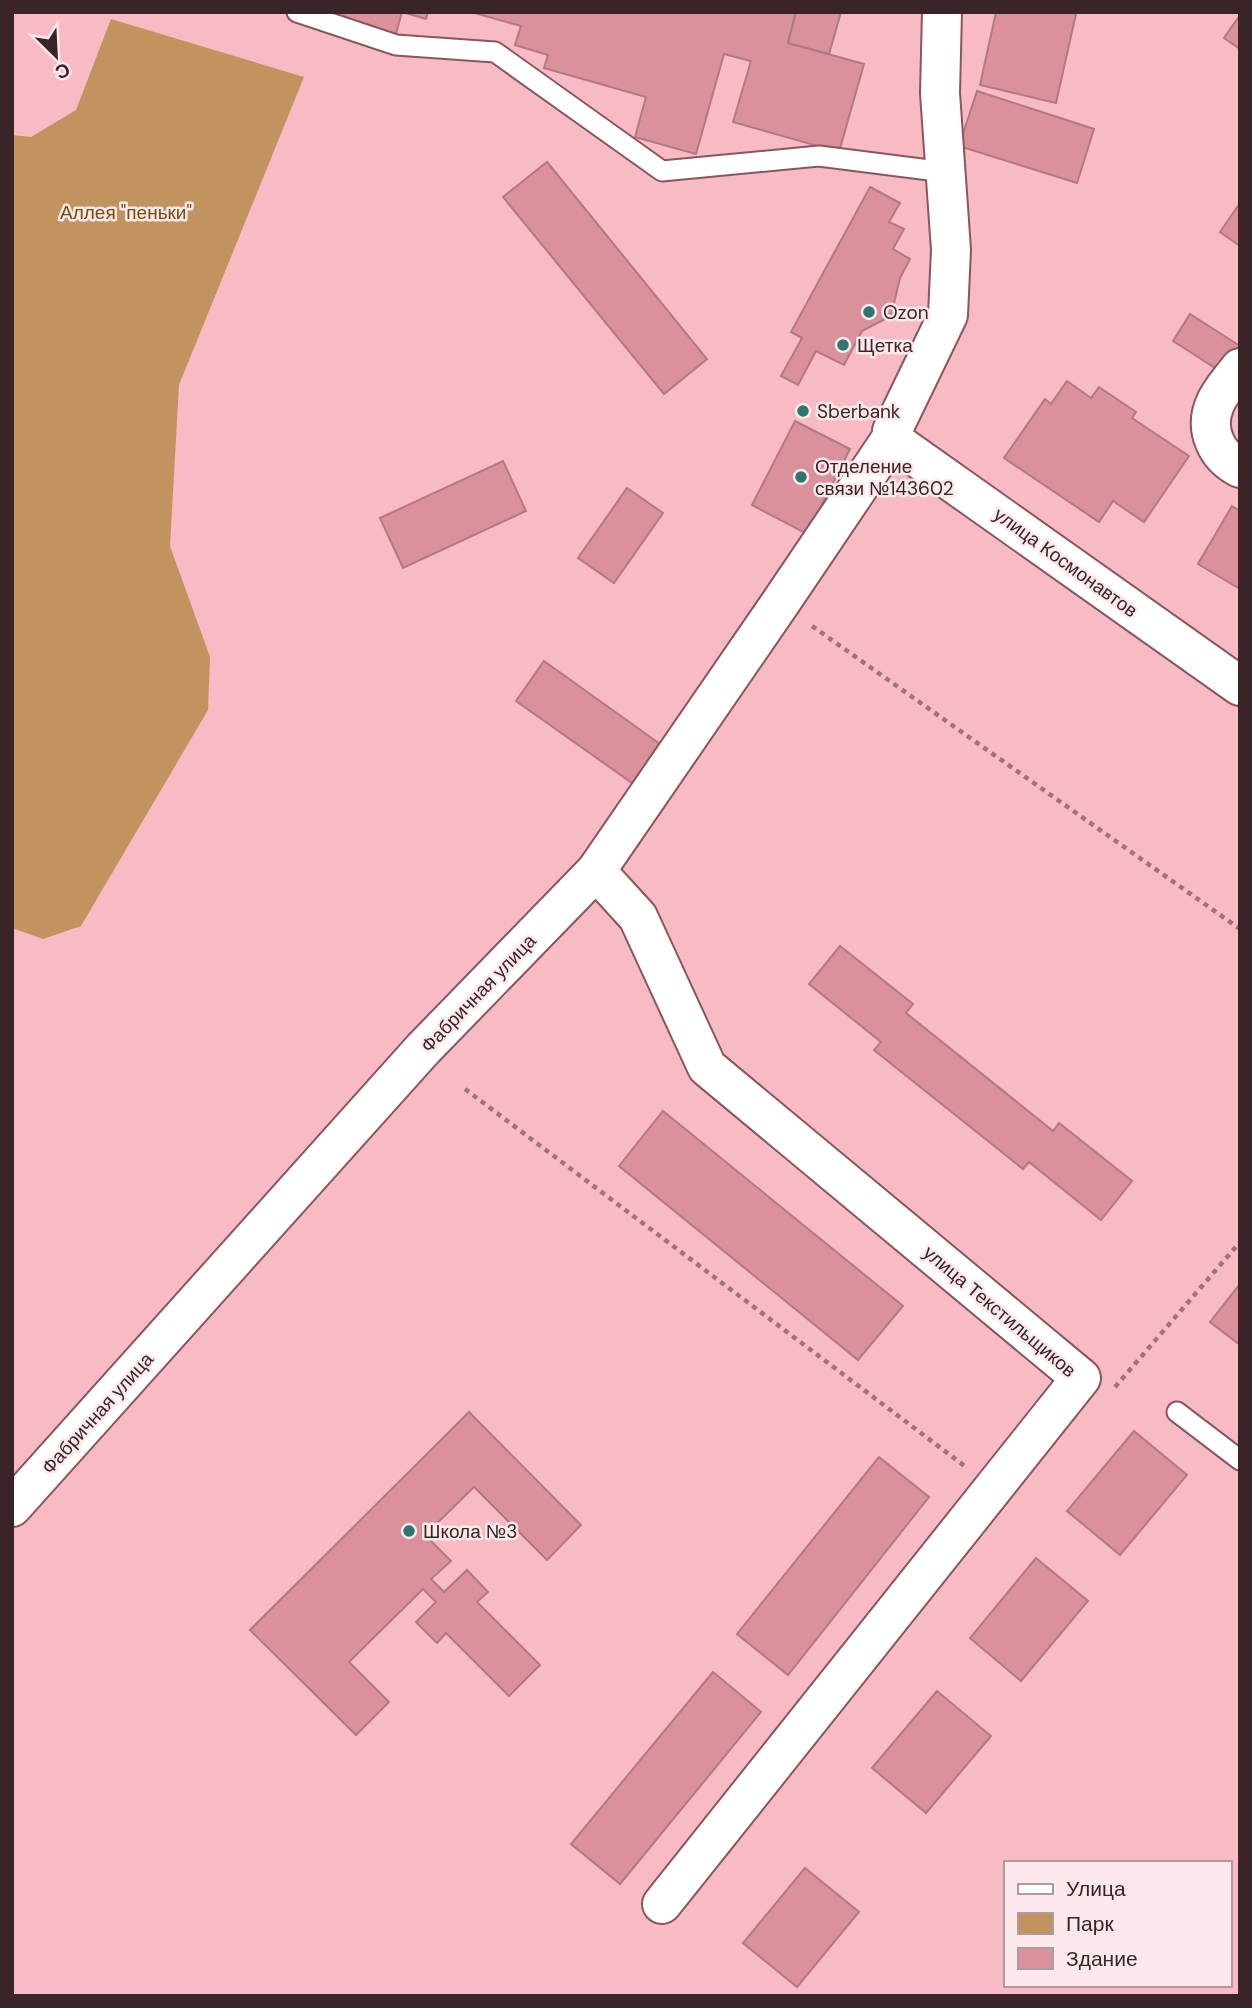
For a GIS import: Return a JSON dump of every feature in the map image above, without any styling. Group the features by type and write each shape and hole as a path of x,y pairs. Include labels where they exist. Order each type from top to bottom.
{"street":[{"name":"Фабричная улица","path":"12,1507 424,1049 596,871 891,439 892,431 948,315 951,250 940,93 942,12"},
{"path":"1240,368 1215,401 1210,419 1215,445 1231,463 1240,468"},
{"name":"улица Космонавтов","path":"891,439 1240,686"},
{"name":"улица Текстильщиков","path":"596,871 638,918 707,1067 1081,1378 662,1905"}],"lane":[{"path":"298,12 396,46 495,52 662,171 819,156 945,172"},
{"path":"1177,1412 1240,1460"}],"path":[{"path":"812,626 1240,929"},
{"path":"465,1088 971,1471"},
{"path":"1114,1389 1240,1242"}],"green space":[{"name":"Аллея \"пеньки\"","path":"111,19 304,77 179,385 170,546 210,657 208,710 81,926 43,939 12,928 12,135 31,137 76,110"}],"building":[{"path":"314,12 402,12 395,37"},
{"path":"402,12 428,12 426,19"},
{"path":"471,12 796,12 788,43 864,64 839,152 733,122 751,61 724,54 696,154 635,137 646,97 544,68 548,55 515,45 521,26"},
{"path":"796,12 841,12 829,54 788,43"},
{"path":"996,12 1076,14 1056,103 980,85"},
{"path":"1240,15 1240,49 1224,38"},
{"path":"977,91 1094,129 1077,183 959,146"},
{"path":"547,162 707,359 664,394 503,197"},
{"path":"870,187 900,203 889,222 904,229 893,249 910,259 900,278 891,316 862,331 844,365 816,351 798,385 781,376 802,338 791,332"},
{"path":"1240,203 1240,246 1220,232"},
{"path":"1190,314 1240,346 1223,373 1173,341"},
{"path":"1067,381 1091,398 1099,387 1136,412 1132,418 1189,456 1144,522 1113,501 1099,522 1004,458 1045,399 1051,404"},
{"name":"Отделение связи №143602","path":"795,421 850,449 807,534 752,505"},
{"path":"503,461 526,511 403,568 380,518"},
{"path":"627,488 663,513 614,583 578,558"},
{"path":"1232,506 1240,511 1240,589 1198,564"},
{"path":"544,661 660,744 632,783 516,701"},
{"path":"840,946 913,1004 906,1013 1053,1131 1059,1123 1132,1181 1101,1220 1029,1162 1023,1169 874,1050 881,1042 809,984"},
{"path":"663,1111 903,1306 858,1360 619,1166"},
{"path":"1240,1284 1240,1345 1210,1322"},
{"path":"469,1412 581,1525 547,1560 474,1487 425,1535 451,1561 431,1579 444,1592 467,1570 488,1592 477,1602 540,1665 509,1696 446,1633 437,1643 416,1622 436,1602 423,1589 349,1662 389,1702 356,1735 250,1630"},
{"path":"1134,1431 1187,1475 1120,1555 1067,1511"},
{"path":"879,1457 929,1497 788,1675 737,1634"},
{"path":"1036,1558 1088,1601 1021,1681 970,1638"},
{"path":"713,1672 761,1712 620,1884 571,1844"},
{"path":"937,1691 991,1736 926,1813 872,1768"},
{"path":"805,1868 859,1912 797,1987 743,1943"}],"place":[{"name":"Ozon","path":"869,312"},
{"name":"Щетка","path":"843,345"},
{"name":"Sberbank","path":"803,411"},
{"name":"Отделение связи №143602","path":"801,477"},
{"name":"Школа №3","path":"409,1531"}]}
